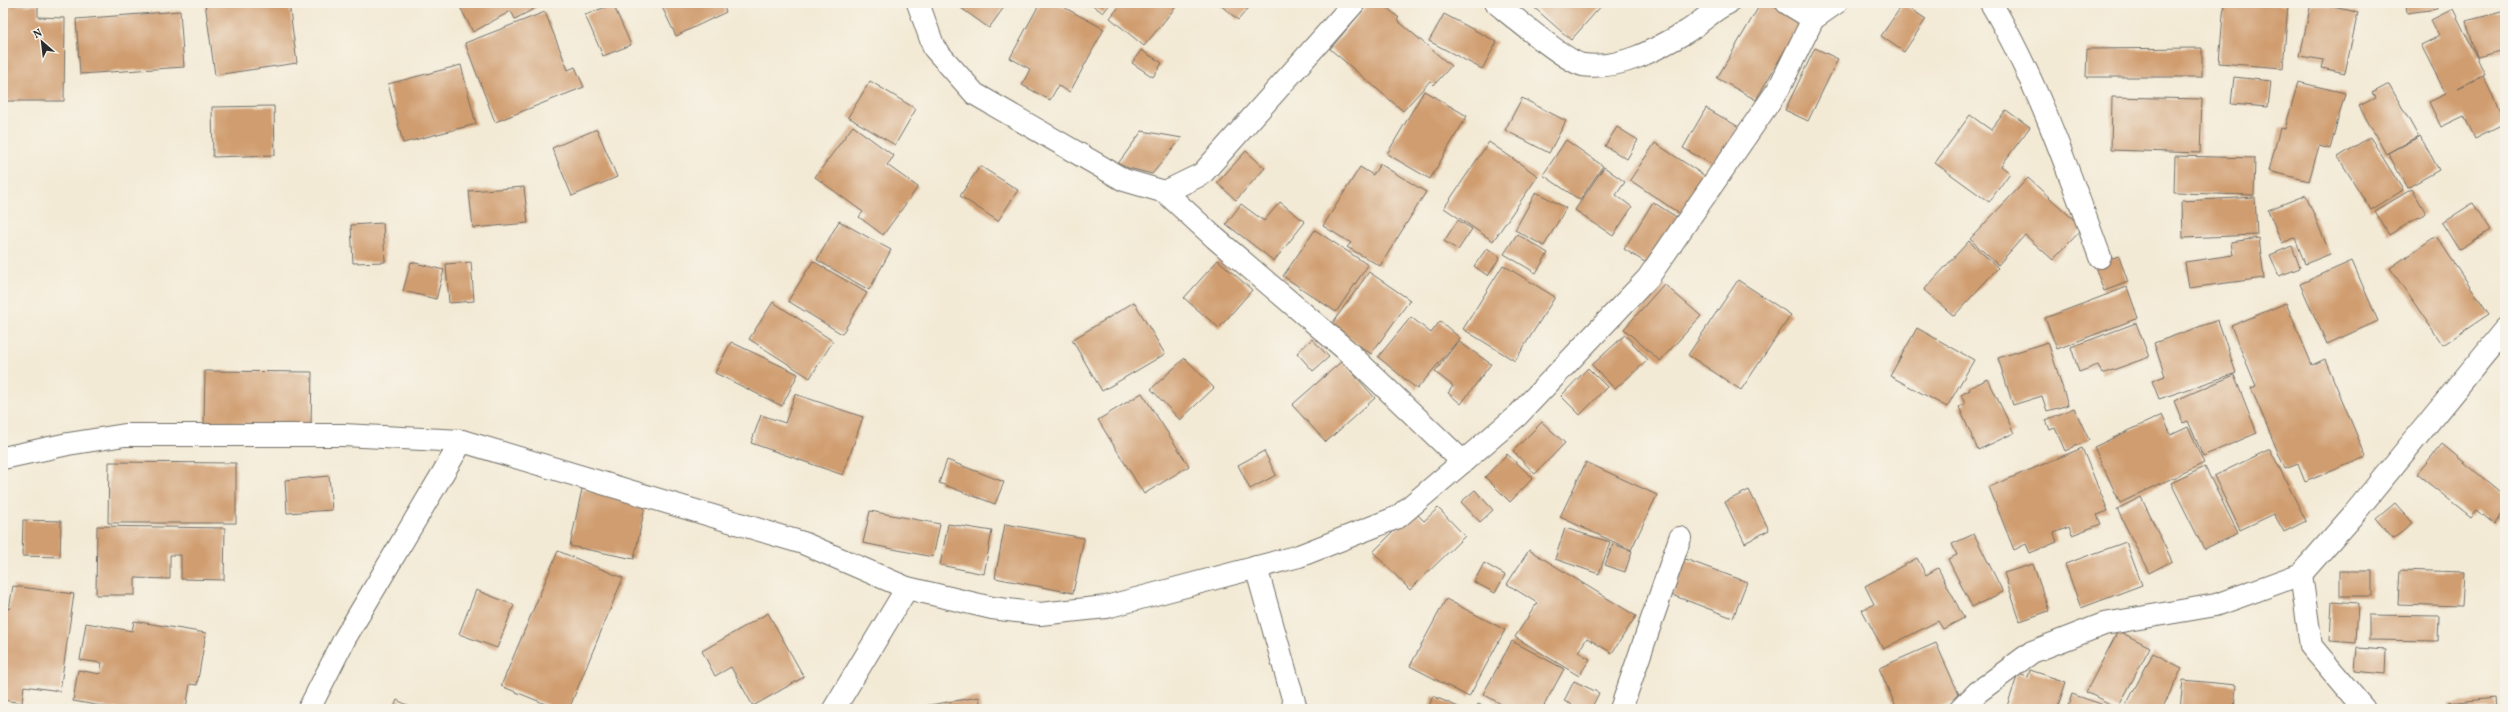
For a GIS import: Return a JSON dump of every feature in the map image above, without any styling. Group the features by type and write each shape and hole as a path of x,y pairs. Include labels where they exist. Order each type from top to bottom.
{"street":[{"path":"918,3 934,48 975,94 1124,180 1165,192 1215,238 1345,350 1463,462"},
{"path":"1165,192 1202,174 1354,3"},
{"path":"1496,3 1542,40 1581,65 1621,63 1658,48 1698,25 1728,3"},
{"path":"1787,3 1813,19"},
{"path":"3,458 68,444 125,435 343,435 462,441 803,543 907,588 992,608 1040,614 1106,607 1299,556 1398,517 1518,415 1648,278 1779,88 1813,19 1836,3"},
{"path":"1991,3 2012,39 2053,132 2100,257"},
{"path":"1961,709 1978,692 2032,652 2104,624 2216,605 2301,574 2353,515 2505,329"},
{"path":"310,709 345,638 462,441"},
{"path":"1621,709 1680,538"},
{"path":"1256,567 1296,709"},
{"path":"2301,574 2311,646 2364,709"},
{"path":"834,709 907,588"}],"building":[{"path":"205,3 289,3 297,63 215,75"},
{"path":"458,3 545,3 515,19 511,11 473,32"},
{"path":"660,3 722,3 726,12 676,36"},
{"path":"954,3 1007,3 989,28"},
{"path":"1040,3 1056,3 1104,29 1070,92 1058,86 1050,100 1022,85 1030,69 1010,58"},
{"path":"1090,3 1111,3 1103,13"},
{"path":"1122,3 1179,3 1144,46 1110,18"},
{"path":"1218,3 1253,3 1238,20"},
{"path":"1369,3 1382,3 1399,18 1397,20 1451,66 1434,85 1430,81 1403,111 1330,49"},
{"path":"1529,3 1601,3 1603,4 1571,40"},
{"path":"1761,3 1767,3 1801,22 1756,100 1717,78"},
{"path":"2224,3 2288,5 2283,68 2219,63"},
{"path":"2311,3 2358,12 2345,73 2322,68 2324,60 2300,56"},
{"path":"2406,3 2436,3 2437,9 2407,13"},
{"path":"613,4 631,45 603,56 585,15"},
{"path":"1903,4 1926,19 1904,52 1881,36"},
{"path":"3,5 38,5 38,17 65,18 64,101 3,101"},
{"path":"2453,9 2485,74 2458,88 2483,76 2505,121 2505,123 2475,138 2464,116 2441,127 2429,102 2446,94 2421,45 2439,36 2431,20"},
{"path":"180,11 184,67 80,74 76,19"},
{"path":"2505,11 2505,50 2477,57 2466,21"},
{"path":"545,12 568,70 575,67 584,87 495,122 465,43"},
{"path":"1444,14 1497,42 1482,69 1429,41"},
{"path":"1815,48 1838,59 1808,121 1785,110"},
{"path":"2202,48 2202,77 2086,77 2087,49"},
{"path":"1141,50 1162,63 1153,77 1132,63"},
{"path":"461,65 476,124 403,143 388,84"},
{"path":"2234,77 2271,81 2268,107 2231,104"},
{"path":"870,81 916,109 895,145 848,117"},
{"path":"2298,82 2345,93 2330,149 2319,146 2309,181 2269,171 2280,128 2285,129"},
{"path":"2389,84 2418,136 2386,154 2359,106 2375,98 2372,93"},
{"path":"1424,91 1467,116 1430,179 1387,154"},
{"path":"2112,97 2202,99 2200,153 2111,150"},
{"path":"1522,98 1566,121 1549,153 1505,130"},
{"path":"274,106 275,155 213,157 212,107"},
{"path":"1706,108 1739,127 1717,167 1683,148"},
{"path":"2006,110 2030,127 2001,166 2010,173 1989,202 1935,163 1970,115 1991,130"},
{"path":"853,126 894,156 887,165 918,187 883,235 859,217 863,212 815,177"},
{"path":"1617,127 1638,140 1627,159 1605,146"},
{"path":"597,129 617,177 572,196 552,148"},
{"path":"1142,131 1182,138 1152,174 1117,165"},
{"path":"2420,136 2439,170 2407,188 2388,153"},
{"path":"2370,137 2403,190 2371,210 2338,157"},
{"path":"1566,140 1603,166 1580,200 1543,175"},
{"path":"1489,142 1538,176 1493,241 1444,208"},
{"path":"1655,143 1705,176 1680,214 1630,180"},
{"path":"1246,151 1265,168 1236,200 1217,183"},
{"path":"2175,156 2255,158 2254,195 2174,193"},
{"path":"1380,164 1426,192 1380,266 1347,247 1351,243 1323,226 1360,167 1373,175"},
{"path":"980,166 1018,190 998,221 960,196"},
{"path":"1604,167 1625,182 1616,195 1632,207 1613,236 1575,210"},
{"path":"2028,178 2083,228 2053,260 2025,235 1998,265 1970,239"},
{"path":"524,187 528,223 473,228 469,191"},
{"path":"2412,189 2426,213 2389,235 2375,211"},
{"path":"1536,192 1566,208 1544,246 1515,230"},
{"path":"2306,195 2330,254 2305,264 2295,238 2282,243 2268,210"},
{"path":"2255,197 2257,235 2183,238 2182,201"},
{"path":"1280,202 1305,222 1274,261 1226,224 1241,204 1264,221"},
{"path":"1653,202 1678,218 1648,264 1624,249"},
{"path":"2473,203 2490,230 2459,250 2442,223"},
{"path":"1458,220 1472,229 1458,250 1444,241"},
{"path":"839,221 891,250 869,290 817,260"},
{"path":"383,223 385,262 353,263 351,225"},
{"path":"1315,230 1368,265 1336,312 1283,276"},
{"path":"1517,234 1548,253 1536,273 1504,254"},
{"path":"2436,236 2489,314 2443,345 2390,268"},
{"path":"2259,238 2264,278 2189,288 2185,262 2233,255 2231,242"},
{"path":"1969,241 1998,268 1954,316 1924,290"},
{"path":"2292,246 2300,268 2279,276 2270,255"},
{"path":"1487,248 1500,257 1488,276 1474,266"},
{"path":"2119,256 2128,282 2104,291 2094,264"},
{"path":"1218,260 1252,290 1219,328 1184,298"},
{"path":"813,261 867,293 842,334 788,301"},
{"path":"2352,261 2378,321 2327,344 2300,284"},
{"path":"411,262 444,270 436,299 403,291"},
{"path":"471,262 474,301 449,303 446,264"},
{"path":"1503,265 1555,297 1515,361 1463,329"},
{"path":"1369,272 1410,300 1371,354 1331,325"},
{"path":"1738,280 1791,315 1741,390 1688,355"},
{"path":"1664,284 1701,316 1660,361 1624,329"},
{"path":"2127,287 2138,318 2057,349 2045,318"},
{"path":"773,302 833,341 810,378 749,339"},
{"path":"1134,302 1165,354 1102,391 1072,340"},
{"path":"2286,303 2312,365 2325,359 2366,457 2305,482 2298,464 2285,469 2251,388 2256,386 2231,326"},
{"path":"1411,317 1431,333 1440,321 1460,338 1417,389 1378,357"},
{"path":"2218,320 2236,373 2159,399 2152,381 2165,376 2154,343"},
{"path":"2136,323 2149,357 2102,374 2098,365 2079,372 2071,347"},
{"path":"1917,328 1974,360 1947,407 1890,376"},
{"path":"1625,335 1648,360 1615,389 1592,365"},
{"path":"1312,339 1329,357 1313,371 1297,353"},
{"path":"1458,341 1491,364 1461,404 1448,393 1453,386 1435,372"},
{"path":"731,342 798,374 782,406 715,373"},
{"path":"2048,342 2068,405 2047,411 2042,396 2013,405 1998,358"},
{"path":"1185,358 1214,388 1180,420 1151,389"},
{"path":"1342,361 1375,398 1326,442 1292,405"},
{"path":"1588,368 1607,387 1580,415 1561,396"},
{"path":"205,371 312,372 311,425 204,424"},
{"path":"2234,375 2257,433 2203,456 2188,421 2183,423 2174,401"},
{"path":"1988,379 2014,433 1978,450 1959,407 1965,404 1961,395 1970,390 1969,388"},
{"path":"1142,393 1189,466 1144,494 1098,420"},
{"path":"795,394 863,417 843,475 751,443 761,415 785,423"},
{"path":"2074,408 2089,440 2065,451 2055,428 2050,430 2046,420"},
{"path":"2162,415 2171,435 2188,427 2204,463 2120,503 2094,447"},
{"path":"1542,422 1565,443 1535,474 1513,451"},
{"path":"2442,444 2505,496 2505,511 2494,524 2477,510 2471,517 2417,474"},
{"path":"2082,448 2108,511 2097,515 2101,524 2072,535 2069,527 2054,533 2057,542 2030,553 2026,544 2014,550 1989,487"},
{"path":"2270,449 2306,521 2284,532 2274,514 2240,530 2214,476"},
{"path":"1264,451 1276,475 1250,489 1238,465"},
{"path":"1507,454 1533,478 1510,502 1485,477"},
{"path":"947,460 1004,482 995,504 939,483"},
{"path":"109,462 236,463 236,523 108,523"},
{"path":"1586,462 1657,495 1631,550 1560,517"},
{"path":"2205,467 2238,533 2204,549 2171,483"},
{"path":"329,476 332,510 287,513 285,480"},
{"path":"582,489 646,502 634,559 570,546"},
{"path":"1475,490 1493,510 1480,522 1461,502"},
{"path":"1749,490 1769,530 1745,543 1725,502"},
{"path":"2141,497 2172,561 2149,573 2117,509"},
{"path":"2395,503 2413,523 2393,539 2376,519"},
{"path":"1438,508 1465,536 1410,590 1373,552 1414,511 1424,521"},
{"path":"870,511 940,524 933,557 863,543"},
{"path":"23,520 61,521 60,557 22,556"},
{"path":"948,524 992,531 984,574 940,565"},
{"path":"1005,524 1084,538 1073,593 995,578"},
{"path":"97,526 225,528 224,580 181,579 181,555 170,555 170,579 135,578 135,595 96,595"},
{"path":"1565,528 1610,542 1599,574 1555,559"},
{"path":"1974,534 2003,592 1972,607 1948,559 1957,555 1952,544"},
{"path":"2126,542 2142,585 2081,608 2065,564"},
{"path":"1613,544 1632,551 1625,572 1605,565"},
{"path":"1529,550 1636,616 1612,653 1587,638 1578,652 1590,659 1579,676 1515,637 1537,603 1507,584"},
{"path":"558,551 623,578 569,709 558,709 501,686"},
{"path":"1917,558 1926,575 1938,568 1964,618 1943,629 1938,621 1883,649 1862,610 1874,604 1865,586"},
{"path":"1685,559 1747,582 1733,618 1672,595"},
{"path":"1484,563 1505,575 1495,593 1474,582"},
{"path":"2033,564 2049,611 2020,621 2004,573"},
{"path":"2400,570 2464,572 2462,606 2398,604"},
{"path":"2340,571 2372,571 2372,596 2340,596"},
{"path":"13,586 74,594 60,691 24,686 22,703 3,700 3,608 9,609"},
{"path":"476,590 514,605 497,648 459,634"},
{"path":"1446,599 1505,630 1469,697 1410,666"},
{"path":"2332,601 2358,603 2356,643 2330,641"},
{"path":"768,613 804,677 753,706 731,667 715,676 702,651"},
{"path":"2369,615 2439,616 2438,641 2369,640"},
{"path":"134,621 206,633 197,685 190,684 186,709 118,709 73,701 78,670 100,674 102,663 80,660 86,623 132,631"},
{"path":"2118,631 2150,647 2118,708 2086,692"},
{"path":"1512,641 1564,669 1542,709 1510,709 1483,694"},
{"path":"1936,643 1961,699 1938,709 1897,709 1879,668"},
{"path":"2357,648 2386,650 2385,674 2355,671"},
{"path":"2153,653 2182,668 2162,709 2124,709"},
{"path":"2030,670 2066,682 2057,709 2006,709 2018,674 2028,677"},
{"path":"2183,680 2236,685 2234,709 2180,709"},
{"path":"1574,681 1599,693 1591,709 1581,709 1564,701"},
{"path":"2072,694 2115,709 2067,709"},
{"path":"1433,696 1463,709 1428,709"},
{"path":"979,697 981,709 911,709 911,708"},
{"path":"2495,698 2496,709 2448,709 2448,703"},
{"path":"397,700 415,709 393,709"},
{"path":"1478,704 1490,709 1476,709"},
{"path":"2304,707 2304,709 2277,709 2277,708"}]}
